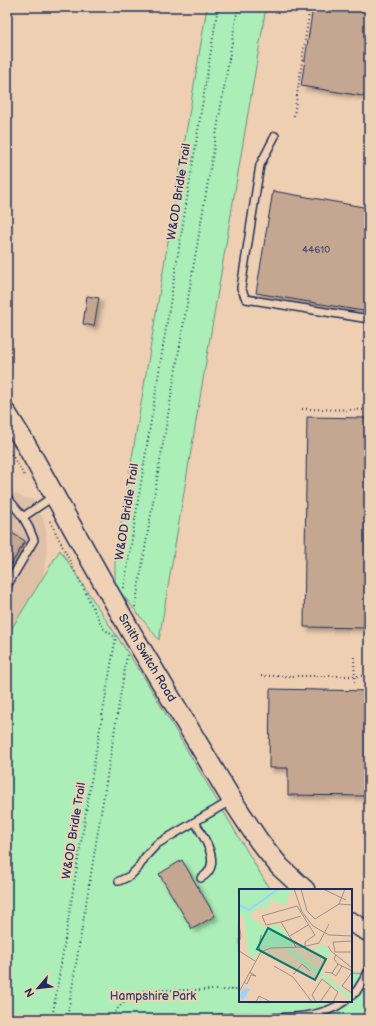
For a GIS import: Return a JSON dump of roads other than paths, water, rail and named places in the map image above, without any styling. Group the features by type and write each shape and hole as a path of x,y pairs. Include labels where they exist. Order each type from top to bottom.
{"street":[{"name":"Smith Switch Road","path":"7,414 22,437 49,500 127,611 122,637 259,841 280,867 304,889"},
{"path":"352,923 369,932"}],"lane":[{"path":"275,136 260,165 241,288 246,299 369,319"},
{"path":"7,497 23,517 34,540 7,586"},
{"path":"23,517 49,500"},
{"path":"119,881 130,876 157,844 232,800"},
{"path":"196,822 211,853 213,864 206,875 201,878"},
{"path":"352,995 356,992 369,971"},
{"path":"218,1019 231,1017 266,1019 302,1016 329,1011 343,1002"}],"park label":[{"name":"Hampshire Park","path":"153,996"}]}
